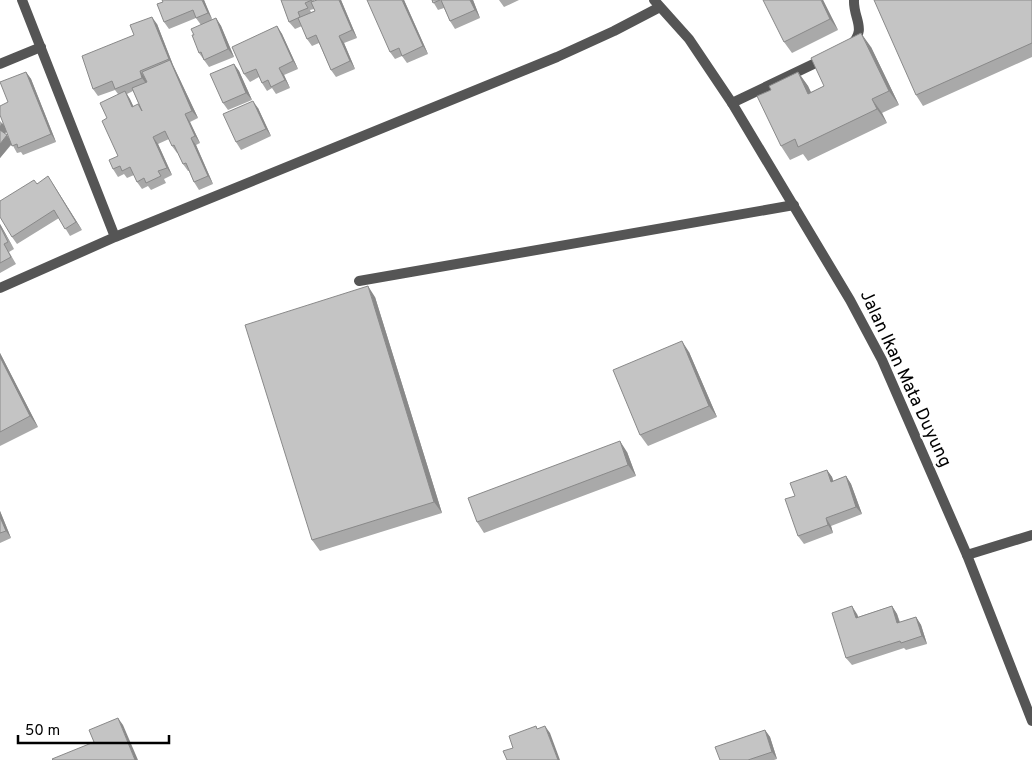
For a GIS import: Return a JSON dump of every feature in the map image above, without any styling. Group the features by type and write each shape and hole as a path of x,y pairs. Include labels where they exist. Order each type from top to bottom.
{"street":[{"path":"22,0 115,237"},
{"path":"732,103 852,44 859,30 854,0"},
{"path":"0,288 115,237 558,57 614,31 657,4"},
{"name":"Jalan Ikan Mata Duyung","path":"657,4 689,39 732,103 850,300 882,360 967,555 1032,721"},
{"path":"0,64 41,47"},
{"path":"359,281 794,205"},
{"path":"967,555 1032,536"}],"building":[{"path":"162,0 202,0 208,13 196,18 193,10 164,22 157,4 163,2"},
{"path":"281,0 312,0 305,3 308,8 298,12 300,17 289,22"},
{"path":"317,0 339,0 352,30 339,36 350,61 331,70 316,35 307,39 298,18 315,11 311,2"},
{"path":"367,0 402,0 423,46 402,56 399,48 390,52"},
{"path":"441,0 470,0 475,10 450,21"},
{"path":"763,0 821,0 830,19 784,42"},
{"path":"874,0 1032,0 1032,43 916,95"},
{"path":"152,17 169,59 140,71 142,78 115,89 112,81 93,89 82,56 134,35 130,25"},
{"path":"216,18 228,49 204,60 201,52 199,53 191,29"},
{"path":"277,26 293,61 279,68 285,80 271,87 268,80 262,83 256,69 244,74 232,47"},
{"path":"861,33 889,91 872,99 877,109 798,147 795,139 781,146 757,96 771,90 769,86 798,72 808,94 824,86 811,58"},
{"path":"170,60 192,111 185,114 195,136 191,138 208,176 194,182 186,163 183,164 165,131 153,137 167,168 158,171 161,176 146,183 144,178 137,182 130,167 122,171 120,166 113,169 109,160 118,156 102,121 107,118 100,103 125,91 132,107 138,104 142,111 132,88 147,82 142,72"},
{"path":"234,64 246,93 223,103 210,74"},
{"path":"26,72 51,134 18,148 17,144 12,146 0,115 0,106 8,102 0,82"},
{"path":"253,101 266,129 236,142 223,114"},
{"path":"0,130 7,135 0,144"},
{"path":"48,176 76,222 65,229 54,210 12,237 0,217 0,201 34,180 37,184"},
{"path":"0,226 8,242 4,244 11,257 0,263"},
{"path":"368,286 434,502 312,540 245,325"},
{"path":"682,341 709,406 640,435 613,370"},
{"path":"0,357 30,416 0,432"},
{"path":"620,441 628,465 477,522 468,498"},
{"path":"827,470 831,482 846,476 856,507 826,518 828,525 798,536 785,499 795,496 790,483"},
{"path":"0,517 6,531 0,533"},
{"path":"852,606 856,618 892,606 897,623 916,617 922,636 846,658 832,613"},
{"path":"118,718 135,760 52,759 94,742 89,730"},
{"path":"536,726 537,729 545,726 558,760 507,760 503,751 513,748 509,736"},
{"path":"765,730 772,752 748,760 720,760 715,747"}]}
